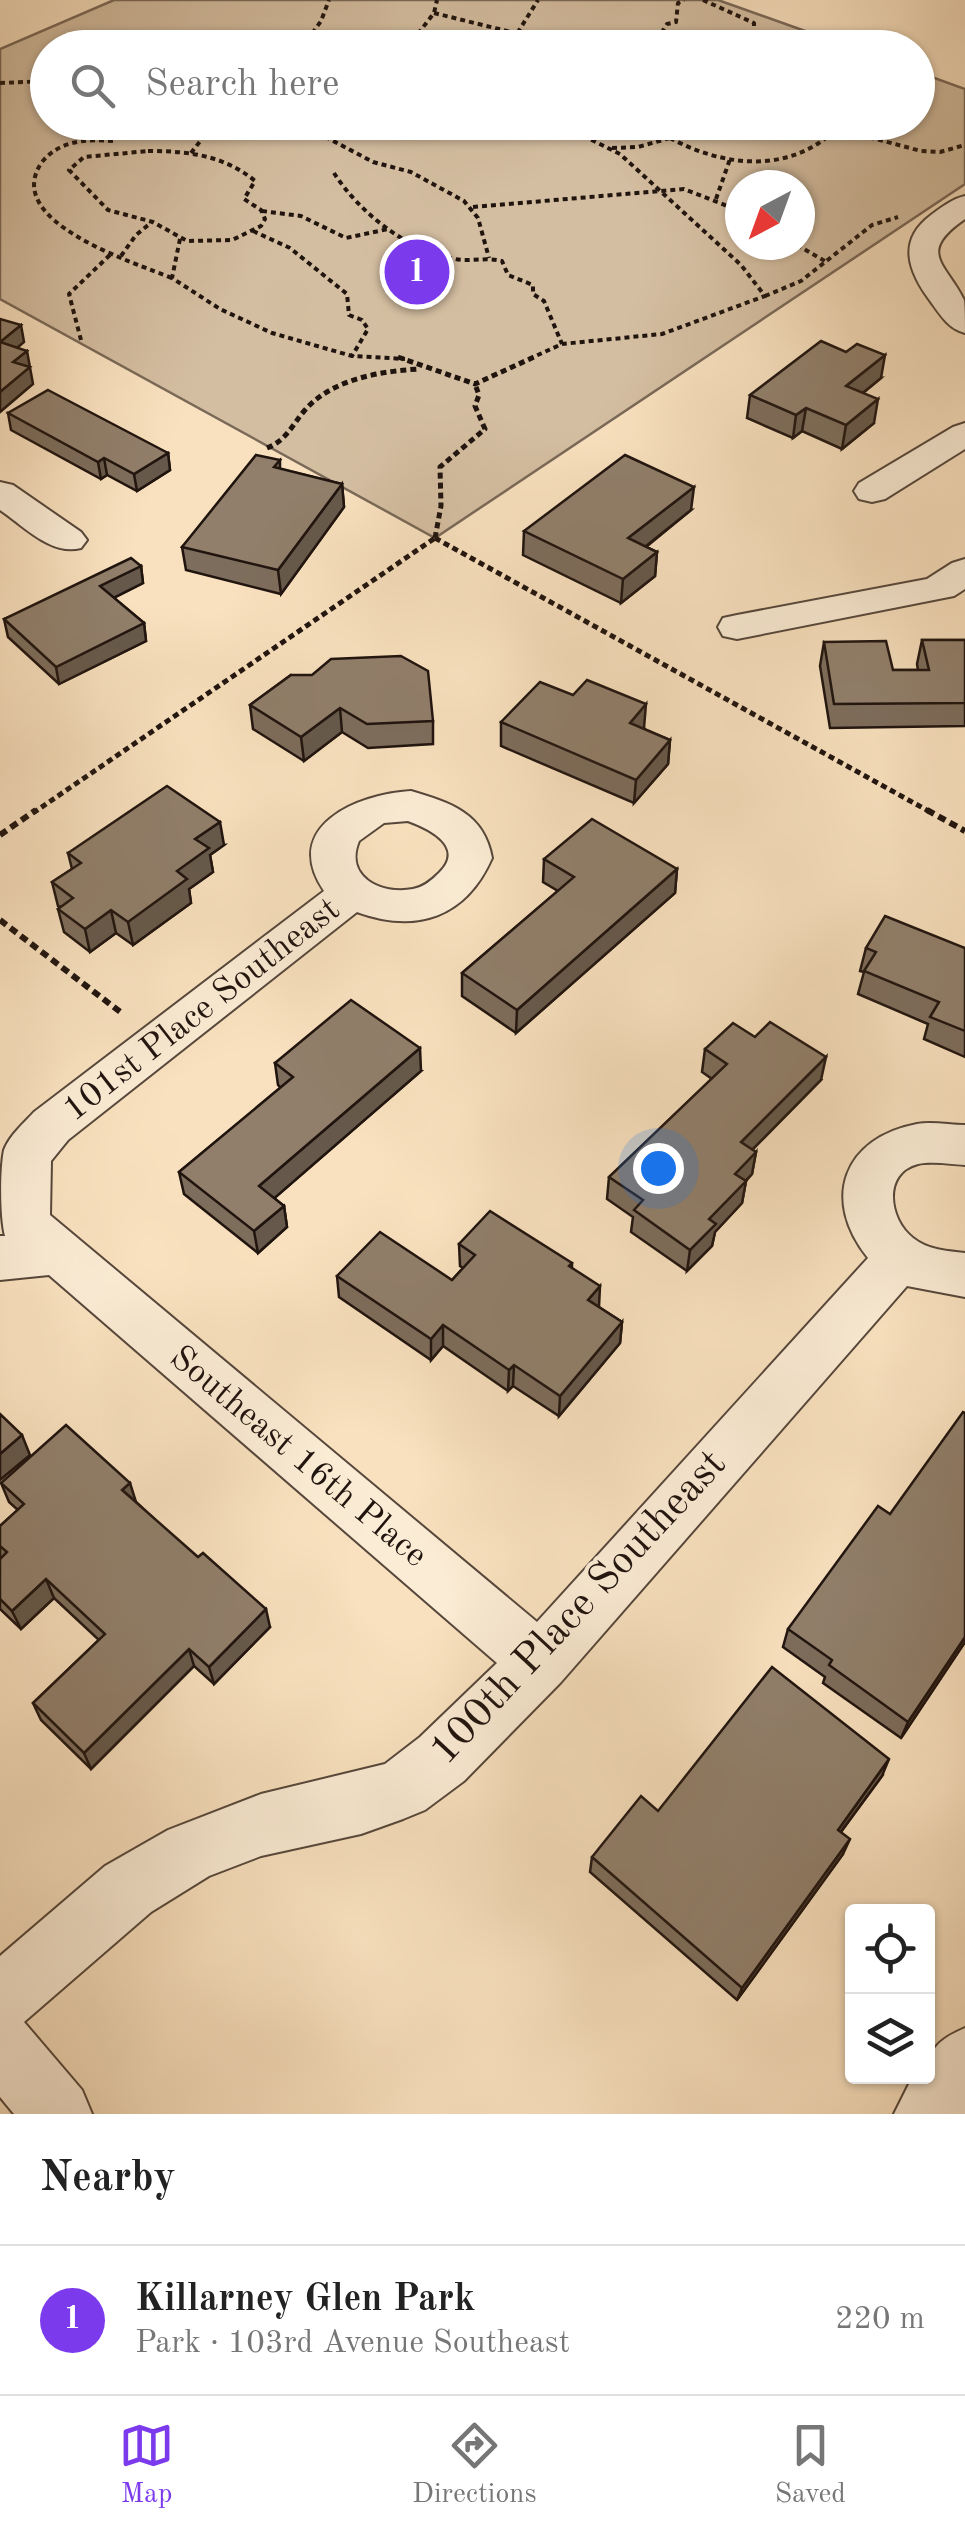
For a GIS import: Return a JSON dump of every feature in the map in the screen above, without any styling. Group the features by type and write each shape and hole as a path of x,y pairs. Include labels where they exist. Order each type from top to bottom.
{"street":[{"path":"965,205 938,225 922,244 922,258 935,283 965,323"},
{"path":"872,491 965,434"},
{"path":"0,493 68,540"},
{"path":"737,626 940,588 965,570"},
{"name":"101st Place Southeast","path":"23,1188 26,1155 51,1126 352,894"},
{"name":"101st Place Southeast","path":"0,1123 51,1126"},
{"path":"965,1145 917,1142 895,1149 878,1162 867,1180 864,1200 868,1221 880,1242 900,1258 924,1270 965,1275"},
{"name":"Southeast 16th Place","path":"23,1188 25,1224 540,1662"},
{"path":"0,1258 56,1252"},
{"name":"100th Place Southeast","path":"0,1999 128,1889 190,1852 261,1825 361,1804 403,1788 442,1759 540,1662 900,1258"},
{"path":"0,2046 58,2114"},
{"path":"928,2114 965,2062"}],"path":[{"path":"315,30 329,0"},
{"path":"421,30 434,13 437,0"},
{"path":"517,30 538,0"},
{"path":"663,30 667,24 676,22 678,3 684,0"},
{"path":"704,0 754,23 754,30"},
{"path":"434,13 503,30"},
{"path":"0,83 30,82"},
{"path":"75,140 49,150 35,166 29,188 31,200 46,221 62,232 172,278 256,326 352,356 396,356 475,384 562,344 662,334 764,296 800,281 864,231 891,217 938,225"},
{"path":"191,154 202,140"},
{"path":"331,140 372,162 411,172 472,207 684,189 725,203"},
{"path":"594,140 609,147 741,266 764,296"},
{"path":"609,147 638,147 663,140"},
{"path":"674,140 690,149 730,159 788,157 811,150 823,140"},
{"path":"882,140 927,152 965,146"},
{"path":"261,210 265,219 253,231 216,243 180,239 153,222 108,210 77,181 69,170 70,164 84,157 126,152 191,154 221,160 255,182 244,198 261,210 301,216 342,237 388,229"},
{"path":"716,199 730,159"},
{"path":"334,173 388,229 444,256 502,260 511,278 533,285 533,294 544,301 562,344"},
{"path":"472,207 489,258"},
{"path":"121,256 136,234 153,222"},
{"path":"253,231 301,252 321,274 347,289 349,315 362,320 368,329 352,356"},
{"path":"172,278 180,239"},
{"path":"81,340 69,294 112,253"},
{"path":"815,255 825,261"},
{"path":"267,448 290,434 308,407 343,386 381,374 427,369"},
{"path":"0,835 435,538 442,502 437,490 439,468 454,451 478,438 484,428 474,406 479,395 475,384"},
{"path":"435,538 965,831"},
{"path":"0,920 160,1042"}],"shaded area":[{"path":"114,0 718,0 802,30 44,30"},
{"path":"30,36 30,140 935,140 935,78 965,89 965,184 435,538 0,299 0,49"}],"building":[{"path":"0,319 21,325 0,342"},
{"path":"821,341 846,352 857,344 885,355 846,386 878,399 846,425 806,408 796,415 750,395"},
{"path":"0,342 27,351 13,362 30,367 0,392"},
{"path":"48,390 168,453 134,474 104,458 98,462 8,413"},
{"path":"256,455 280,460 274,467 342,484 278,570 182,547"},
{"path":"625,455 694,487 628,538 657,552 623,579 524,531"},
{"path":"131,558 141,566 100,586 144,623 56,667 4,619"},
{"path":"922,640 965,640 965,703 834,704 824,642 886,641 893,670 929,670"},
{"path":"401,656 428,671 433,721 367,724 340,708 301,737 250,705 291,675 312,675 331,659"},
{"path":"587,680 646,704 630,723 670,740 636,780 501,722 540,682 573,695"},
{"path":"167,786 220,822 195,839 209,848 177,871 187,879 128,922 111,910 85,929 58,909 73,898 52,882 81,863 68,853"},
{"path":"592,819 677,869 517,1010 462,973 574,877 544,859"},
{"path":"885,916 965,948 965,1031 930,1017 939,1002 864,971 876,952 866,948"},
{"path":"351,1000 420,1048 259,1186 284,1206 254,1231 179,1172 293,1077 275,1063"},
{"path":"770,1022 826,1057 741,1142 756,1152 735,1174 746,1181 709,1219 716,1224 690,1250 634,1210 643,1200 609,1177 727,1064 705,1049 733,1023 755,1037"},
{"path":"490,1211 572,1263 569,1266 600,1286 588,1300 622,1322 560,1396 514,1365 509,1370 443,1325 431,1339 337,1276 380,1232 452,1280 475,1255 459,1244"},
{"path":"963,1412 965,1637 908,1722 829,1665 832,1660 788,1629 878,1506 890,1514"},
{"path":"0,1414 22,1435 0,1454"},
{"path":"66,1425 130,1483 122,1490 198,1557 203,1553 266,1609 209,1667 189,1649 84,1753 33,1703 105,1634 46,1579 12,1611 0,1599 0,1559 7,1552 0,1546 0,1526 24,1504 1,1483"},
{"path":"772,1667 889,1759 838,1830 850,1839 742,1988 592,1857 641,1796 658,1811"}],"place":[{"name":"Killarney Glen Park","path":"417,272"}]}
